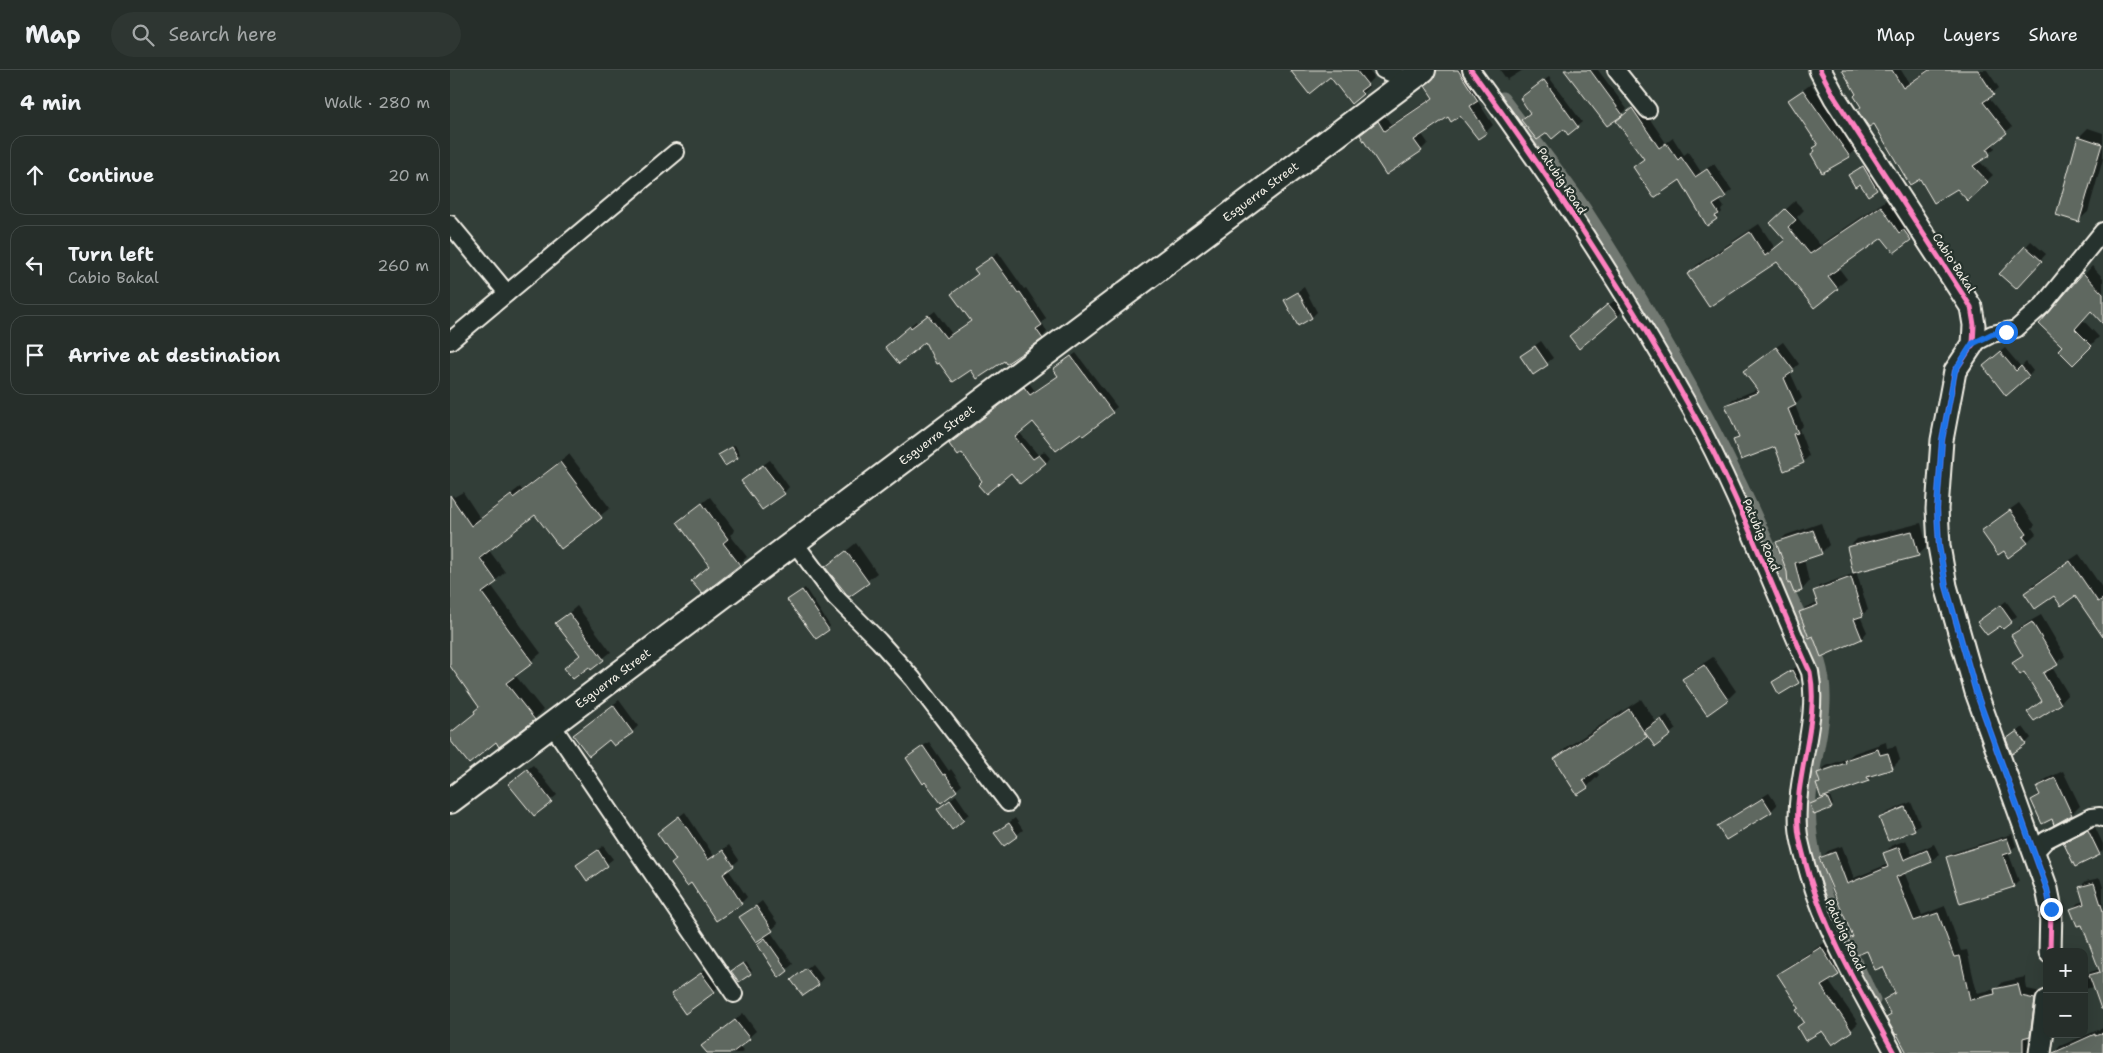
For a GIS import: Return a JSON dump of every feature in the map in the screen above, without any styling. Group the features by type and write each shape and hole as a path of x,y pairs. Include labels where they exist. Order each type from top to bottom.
{"main road":[{"name":"Esguerra Street","path":"450,801 1416,75"}],"street":[{"path":"1382,70 1416,75"},
{"name":"Patubig Road","path":"1471,70 1572,212 1693,414 1732,492 1810,672 1812,703 1798,800 1798,828 1817,901 1832,937 1894,1053"},
{"path":"1616,70 1648,110"},
{"name":"Cabio Bakal","path":"1820,70 1835,98 1971,307 1974,325 1972,344 1955,371 1942,440 1937,509 1939,546 1946,586 1976,692 2047,889 2051,909 2050,948"},
{"path":"450,342 676,152"},
{"path":"450,224 507,293"},
{"path":"1972,344 1992,334 2016,329 2043,305 2103,232"},
{"path":"794,542 835,597 879,641 913,679 1008,803"},
{"path":"552,725 734,994"},
{"path":"2034,853 2046,840 2091,817 2100,816 2103,818"},
{"path":"2040,1053 2043,1031"}],"building":[{"path":"1290,70 1356,70 1368,85 1360,91 1363,94 1351,104 1330,77 1309,94"},
{"path":"1436,70 1458,70 1478,101 1470,106 1487,133 1478,139 1460,116 1451,122 1448,117 1414,140 1422,151 1386,175 1360,135 1378,121 1384,131 1433,98 1425,86 1435,76"},
{"path":"1564,70 1590,70 1623,115 1607,126"},
{"path":"1842,70 1892,70 1903,88 1929,70 1978,70 1994,95 1983,102 2007,133 1987,149 1990,155 1973,166 1988,182 1968,201 1957,189 1934,203 1920,179 1910,185 1874,124 1869,127 1857,110 1861,107"},
{"path":"1544,80 1578,127 1568,135 1564,129 1552,139 1547,133 1537,140 1521,120 1530,113 1520,98"},
{"path":"1803,90 1850,157 1822,173 1811,154 1815,151 1813,148 1818,145 1788,100"},
{"path":"1632,108 1659,148 1666,143 1678,160 1681,157 1695,177 1707,169 1726,197 1713,205 1719,214 1715,216 1717,219 1707,226 1680,180 1654,198 1633,167 1644,159 1616,121"},
{"path":"2078,136 2102,144 2079,222 2056,215"},
{"path":"1863,166 1877,190 1868,196 1860,184 1855,187 1848,175"},
{"path":"1881,206 1899,233 1903,229 1911,240 1894,253 1882,238 1862,252 1828,276 1838,289 1814,308 1777,262 1709,307 1687,274 1750,232 1765,256 1785,240 1770,223 1785,209 1796,220 1788,227 1810,254"},
{"path":"2025,246 2042,261 2016,289 1999,274"},
{"path":"992,257 1018,293 1020,292 1042,325 1036,329 1043,339 1006,364 1004,361 977,379 971,370 953,382 939,363 936,364 925,342 899,364 885,347 910,326 911,328 928,315 946,338 971,321 951,294 978,274 974,269"},
{"path":"2083,273 2103,294 2103,324 2091,311 2075,329 2092,346 2073,365 2058,350 2062,346 2039,324"},
{"path":"1298,292 1312,318 1298,326 1284,300"},
{"path":"1608,304 1618,316 1579,349 1569,336"},
{"path":"1535,346 1548,365 1533,375 1520,356"},
{"path":"1776,347 1794,371 1784,378 1796,405 1788,409 1798,433 1793,434 1804,463 1784,471 1775,447 1741,460 1733,440 1739,438 1725,405 1759,392 1743,371"},
{"path":"2000,352 2016,371 2021,366 2029,376 2006,396 1983,366"},
{"path":"1071,356 1113,413 1083,436 1081,433 1056,451 1033,422 1015,437 1033,459 1039,455 1046,463 1020,484 1011,473 986,494 978,485 982,481 962,453 958,456 949,444 1024,387 1030,395 1058,376 1053,369"},
{"path":"732,447 738,458 725,466 718,455"},
{"path":"560,462 602,518 561,549 535,515 480,558 497,582 482,593 533,663 506,683 535,720 499,747 496,742 469,764 450,740 450,733 475,713 474,711 479,707 450,666 450,495 471,526 511,495 513,498"},
{"path":"763,465 785,494 762,510 741,481"},
{"path":"702,503 728,539 723,543 740,565 702,594 691,581 709,566 677,522"},
{"path":"2010,510 2027,534 2023,537 2028,543 2008,558 2004,551 1998,555 1981,531"},
{"path":"1813,530 1822,554 1795,563 1802,591 1794,593 1790,583 1788,584 1787,572 1776,542"},
{"path":"1912,531 1919,556 1853,573 1847,547"},
{"path":"846,551 869,583 849,597 825,567"},
{"path":"2070,561 2098,602 2103,599 2103,637 2075,596 2061,606 2054,596 2035,609 2024,593"},
{"path":"1851,577 1863,616 1854,619 1862,639 1821,657 1813,636 1809,638 1799,612 1818,605 1813,591"},
{"path":"802,590 829,630 816,639 787,600"},
{"path":"2000,605 2012,622 2003,629 2000,626 1987,635 1977,622"},
{"path":"569,613 604,660 591,670 589,667 573,679 564,668 580,655 555,623"},
{"path":"2032,622 2058,665 2043,673 2061,704 2034,721 2027,712 2042,701 2024,672 2020,675 2012,663 2023,656 2011,635"},
{"path":"1704,665 1728,700 1707,715 1682,679"},
{"path":"1792,670 1799,683 1779,695 1772,682"},
{"path":"613,705 633,733 614,746 609,740 589,756 573,735"},
{"path":"1629,709 1647,737 1583,780 1588,788 1577,795 1554,759"},
{"path":"1661,719 1671,735 1655,747 1644,731"},
{"path":"2017,731 2026,744 2012,754 2006,739"},
{"path":"923,746 943,775 945,774 957,791 941,803 925,782 923,784 906,758"},
{"path":"1878,749 1880,755 1888,753 1893,769 1867,777 1869,781 1821,798 1816,784 1820,783 1817,773 1846,763 1845,760"},
{"path":"527,769 552,802 534,816 508,784"},
{"path":"2055,778 2072,815 2054,825 2052,819 2042,824 2031,800 2040,795 2036,787"},
{"path":"1827,797 1832,808 1814,815 1810,804"},
{"path":"1763,798 1772,812 1726,840 1717,826"},
{"path":"950,800 964,820 952,830 937,809"},
{"path":"1905,807 1915,830 1888,841 1879,818"},
{"path":"679,816 708,860 723,850 734,866 723,874 742,904 716,921 691,883 687,886 671,864 676,860 657,833"},
{"path":"1009,823 1018,836 1004,846 994,833"},
{"path":"2088,830 2100,855 2075,867 2063,842"},
{"path":"2007,838 2012,852 2003,855 2014,887 1960,904 1946,857"},
{"path":"1899,847 1904,860 1927,850 1932,862 1896,877 1914,921 1938,913 1954,957 1960,956 1970,1000 1995,994 1994,989 2018,984 2021,996 2035,999 2030,1036 2023,1038 2023,1053 1907,1053 1896,1035 1886,1018 1891,1015 1883,1000 1895,993 1883,967 1875,970 1867,951 1855,956 1848,939 1853,937 1819,858 1835,852 1847,884 1888,867 1883,853"},
{"path":"598,850 608,866 587,881 576,865"},
{"path":"2094,883 2103,911 2103,1009 2101,1009 2089,975 2100,972 2082,925 2077,926 2070,909 2084,904 2079,887"},
{"path":"756,906 773,931 756,942 739,917"},
{"path":"765,938 788,971 779,978 757,944"},
{"path":"1821,947 1839,975 1821,986 1852,1031 1832,1045 1822,1031 1805,1041 1797,1027 1804,1022 1796,1010 1799,1008 1777,974"},
{"path":"743,963 751,974 739,982 731,971"},
{"path":"806,968 819,985 803,996 791,980"},
{"path":"701,973 715,992 685,1014 671,994"},
{"path":"735,1020 750,1039 732,1053 707,1053 701,1046"},
{"path":"2103,1033 2103,1053 2053,1053 2095,1034 2095,1036"}],"waterway":[{"path":"1502,99 1583,208 1666,343 1739,483 1811,642 1822,679 1823,695 1820,729 1809,796 1812,850 1819,876 1838,927 1873,1000"}],"cycle path":[{"path":"1471,70 1531,153 1588,238 1642,325 1710,444 1754,541 1810,672 1812,710 1798,808 1798,827 1804,857 1817,898 1836,944 1894,1053"},
{"path":"1820,70 1835,98 1971,307 1974,325 1973,344 1955,371 1942,440 1937,509 1939,546 1946,586 1976,692 2047,889 2051,909 2050,948"}],"route":[{"path":"2006,332 1992,334 1972,344 1955,371 1942,440 1937,509 1939,546 1946,586 1976,692 2047,889 2051,909"}]}
